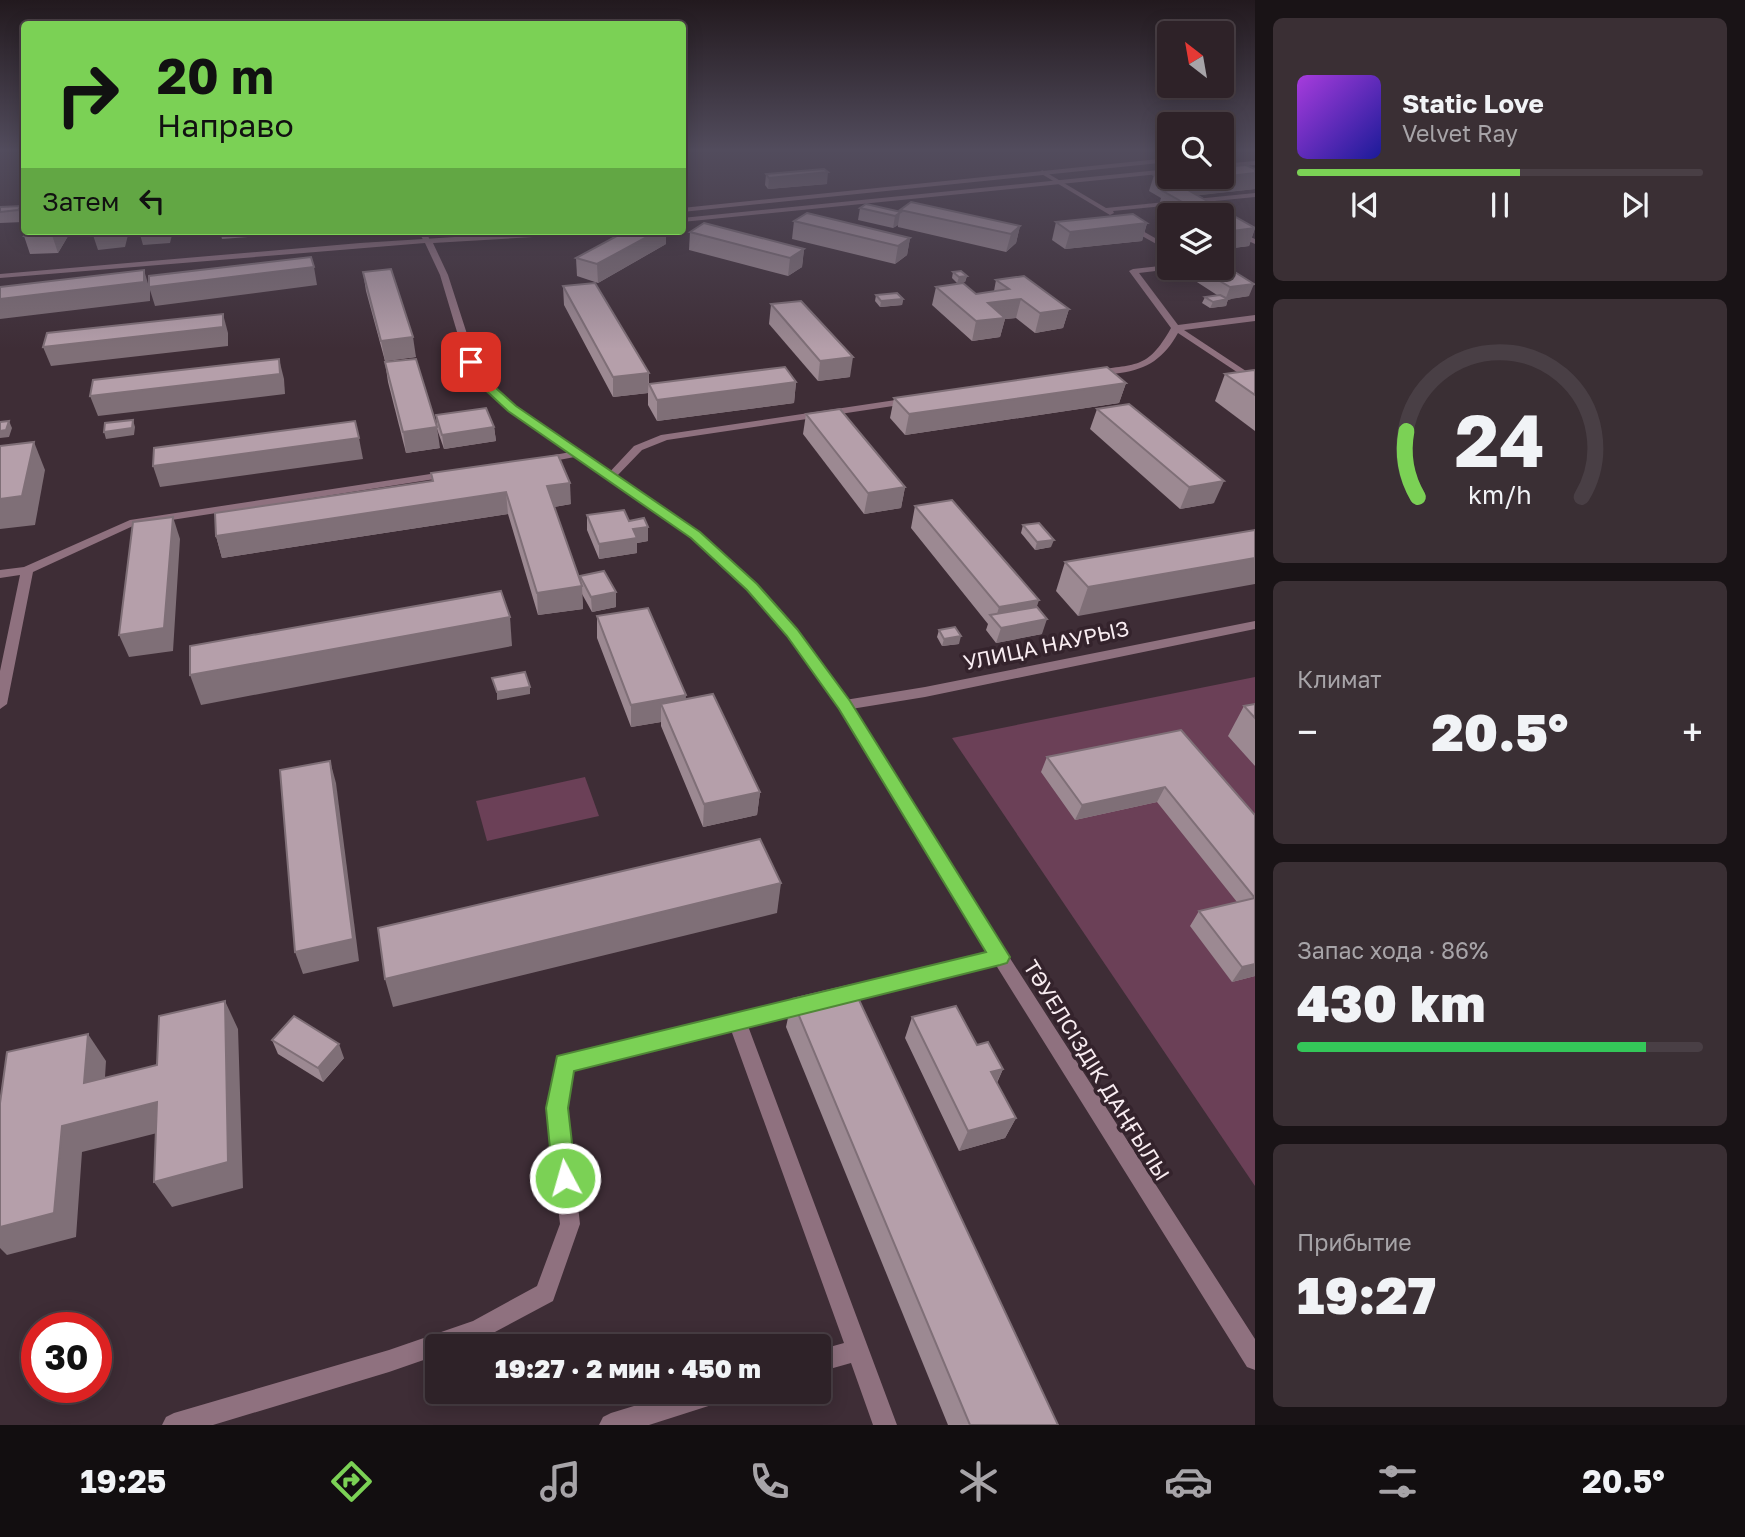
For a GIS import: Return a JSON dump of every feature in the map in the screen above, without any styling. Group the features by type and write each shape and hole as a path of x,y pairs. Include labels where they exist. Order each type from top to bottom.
{"street":[{"path":"686,220 718,216"},
{"path":"1115,216 1157,242"},
{"path":"1234,232 1255,242"},
{"path":"460,238 472,235"},
{"path":"0,276 425,236 489,240 538,235"},
{"name":"ТӘУЕЛСІЗДІК ДАҢҒЫЛЫ","path":"425,236 444,275 471,362 482,382 512,408 576,454 611,475 696,535 752,587 792,633 845,705 1000,957 1255,1359"},
{"path":"1157,269 1133,271 1176,328 1255,381"},
{"path":"1176,328 1255,318"},
{"path":"1079,376 1147,366 1164,349 1176,328"},
{"path":"611,475 638,448 665,437 917,400"},
{"path":"533,461 576,454"},
{"path":"0,574 27,570 130,523 466,472"},
{"path":"0,704 27,570"},
{"name":"УЛИЦА НАУРЫЗ","path":"845,705 925,692 1255,625"},
{"path":"174,1425 389,1361 466,1334 545,1293 570,1224 557,1108 564,1063 1000,957"},
{"path":"737,1021 885,1425"},
{"path":"831,1358 857,1350"},
{"path":"611,1425 679,1404"}],"shaded area":[{"path":"1255,677 1255,1186 952,738"},
{"path":"585,777 599,816 487,841 476,801"}],"building":[{"path":"801,216 821,216 910,238 898,246 794,221"},
{"path":"930,216 977,216 1020,226 1011,234"},
{"path":"1137,216 1147,223 1070,232 1056,222"},
{"path":"1234,216 1235,216 1255,228 1234,231"},
{"path":"704,223 804,249 790,258 690,232"},
{"path":"619,235 651,235 597,264 576,258"},
{"path":"311,257 314,267 149,287 149,276"},
{"path":"391,269 413,337 381,341 363,272"},
{"path":"144,270 144,282 0,299 0,287"},
{"path":"961,271 967,276 959,277 953,272"},
{"path":"1234,272 1254,284 1230,287 1218,280 1234,280"},
{"path":"1024,276 1069,309 1040,313 1021,299 988,303 1005,318 976,321 936,287 963,283 976,294 1009,289 996,280"},
{"path":"595,283 649,373 613,377 563,286"},
{"path":"897,293 903,299 881,301 876,295"},
{"path":"1220,295 1228,299 1213,302 1205,297"},
{"path":"801,301 853,357 820,361 771,304"},
{"path":"223,314 223,327 43,347 47,333"},
{"path":"279,359 280,374 90,396 93,380"},
{"path":"416,359 437,427 403,432 385,362"},
{"path":"785,367 796,382 657,400 649,384"},
{"path":"1107,367 1126,383 909,414 894,398"},
{"path":"1254,370 1255,395 1225,374"},
{"path":"1129,404 1224,481 1189,487 1097,409"},
{"path":"486,408 494,427 442,435 436,415"},
{"path":"840,409 905,487 868,493 806,414"},
{"path":"133,420 132,428 104,432 105,423"},
{"path":"9,421 6,430 0,431 0,422"},
{"path":"355,421 359,438 153,466 154,448"},
{"path":"34,442 22,496 0,499 0,446"},
{"path":"558,455 570,483 547,486 582,586 537,593 506,492 216,536 215,513 433,481 431,473"},
{"path":"952,500 1039,600 999,607 915,506"},
{"path":"624,510 629,521 644,518 648,527 633,529 637,538 599,544 587,515"},
{"path":"173,517 164,628 119,635 133,522"},
{"path":"1039,523 1054,540 1037,542 1023,525"},
{"path":"1255,530 1255,558 1088,587 1065,562"},
{"path":"604,571 616,592 591,597 580,576"},
{"path":"501,591 510,617 190,675 190,646"},
{"path":"1037,607 1047,619 1001,628 990,615"},
{"path":"648,608 686,695 631,705 597,616"},
{"path":"955,627 961,636 944,639 939,630"},
{"path":"525,672 530,687 497,692 492,678"},
{"path":"713,694 760,792 704,804 661,704"},
{"path":"1255,704 1255,718 1244,706"},
{"path":"1181,730 1255,815 1255,898 1165,787 1082,805 1047,757"},
{"path":"330,761 353,939 295,952 280,770"},
{"path":"760,839 781,883 385,979 378,928"},
{"path":"1255,898 1255,964 1242,967 1199,911"},
{"path":"852,985 1058,1425 970,1425 792,999"},
{"path":"225,1001 228,1162 154,1182 157,1102 62,1126 54,1213 0,1227 0,1103 7,1052 88,1034 84,1083 157,1065 159,1016"},
{"path":"956,1006 977,1045 988,1042 1003,1069 991,1072 1016,1118 968,1131 912,1017"},
{"path":"294,1016 339,1044 318,1068 272,1040"}],"route":[{"path":"471,362 482,382 512,408 696,535 752,587 792,633 845,705 1000,957 564,1063 557,1108 565,1178"}]}
